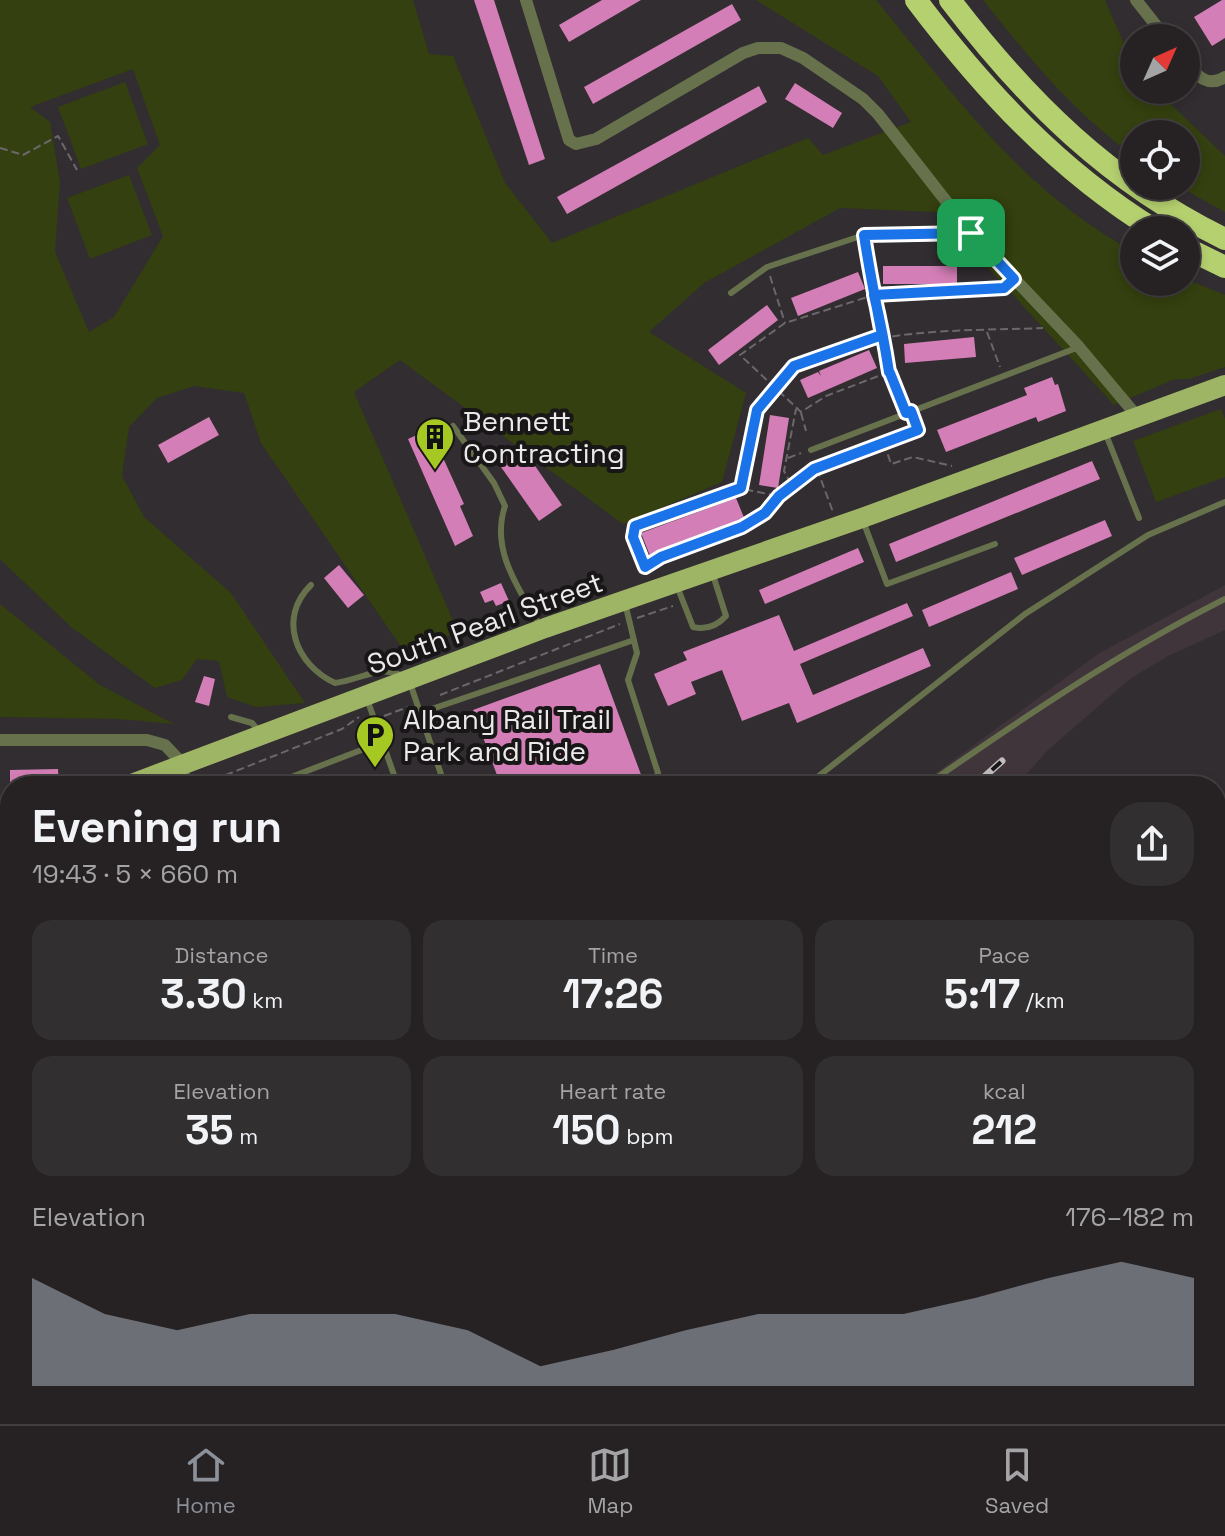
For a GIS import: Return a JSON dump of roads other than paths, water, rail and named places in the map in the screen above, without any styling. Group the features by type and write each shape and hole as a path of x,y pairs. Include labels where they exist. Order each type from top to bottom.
{"highway":[{"path":"916,0 1020,124 1073,173 1135,216"},
{"path":"950,0 1012,78 1085,150 1140,191 1225,239"},
{"path":"1200,255 1225,267"}],"main road":[{"name":"South Pearl Street","path":"150,776 541,630 676,583 714,576 1136,415 1225,385"}],"street":[{"path":"1136,0 1155,24"},
{"path":"527,1 569,140 576,144 596,139 743,53 758,48 781,48 817,66 863,99 971,233 1079,347 1136,415"},
{"path":"1200,77 1213,82 1225,77"},
{"path":"0,740 147,740 165,745 182,763"}],"lane":[{"path":"731,293 767,267 864,235 971,233"},
{"path":"811,450 1079,347"},
{"path":"453,426 494,483 505,506 499,525 506,567 541,630"},
{"path":"1103,428 1139,518"},
{"path":"819,776 1025,614 1148,535 1225,502"},
{"path":"862,518 887,584 995,544"},
{"path":"676,583 689,620 693,627 702,629 719,624 726,616 714,576"},
{"path":"311,585 300,596 291,628 296,648 308,665 335,683 358,680 386,669 395,670 409,680 442,776"},
{"path":"940,776 1028,715 1179,622 1225,599"},
{"path":"625,601 637,653 628,680 657,776"},
{"path":"420,713 634,640"},
{"path":"366,697 394,776"},
{"path":"231,717 252,723 261,734"},
{"path":"294,776 382,742"},
{"path":"182,763 188,776"}],"railway":[{"path":"985,776 1002,761"}],"place":[{"name":"Bennett Contracting","path":"435,471"},
{"name":"Albany Rail Trail Park and Ride","path":"375,769"}]}
